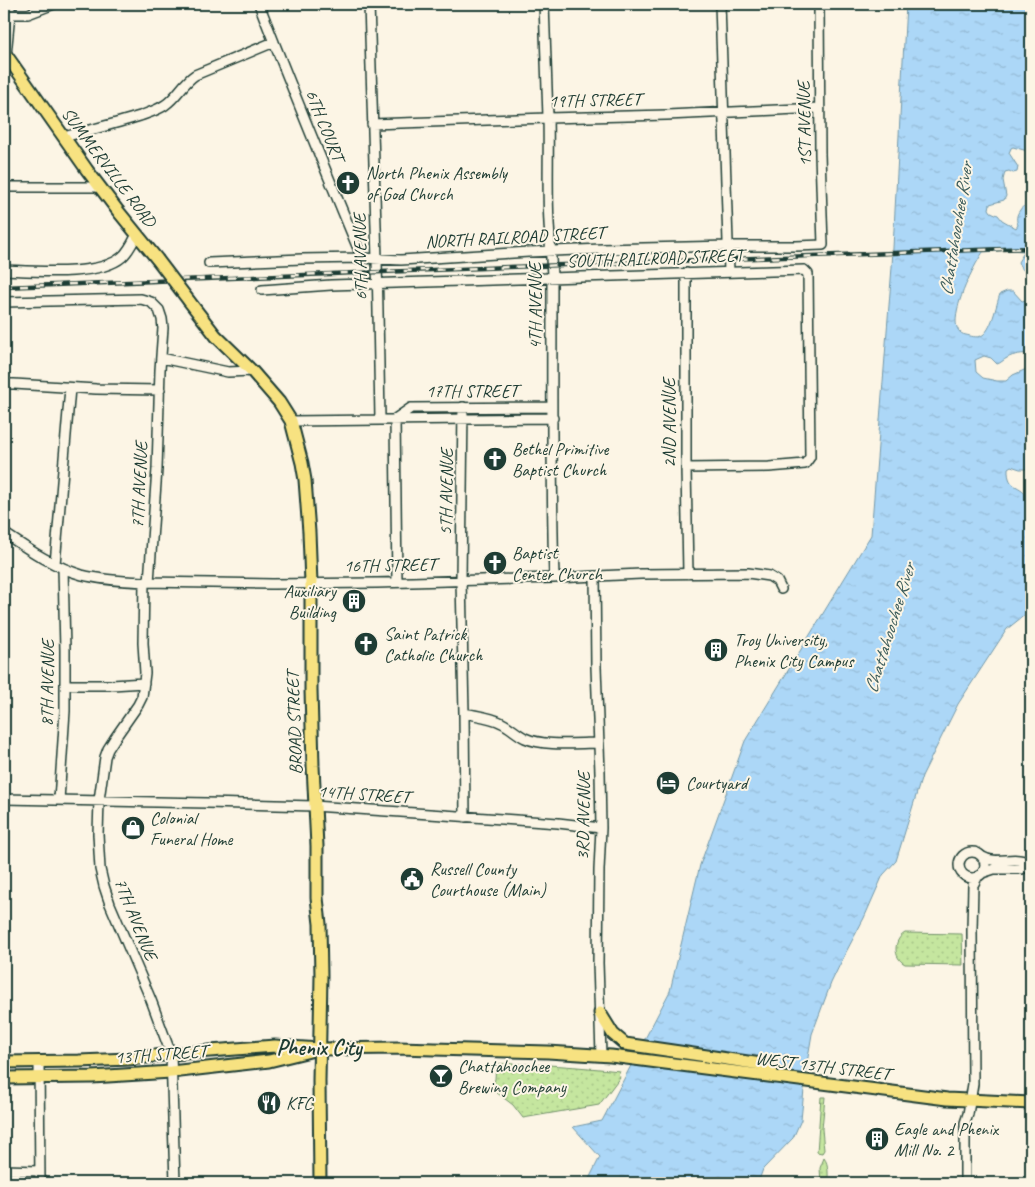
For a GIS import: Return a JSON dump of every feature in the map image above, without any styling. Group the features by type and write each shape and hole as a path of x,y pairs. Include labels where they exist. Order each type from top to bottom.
{"main road":[{"name":"SUMMERVILLE ROAD","path":"5,53 99,187 189,301"},
{"name":"BROAD STREET","path":"189,301 216,336 252,370 279,402 291,420 305,480 311,583 310,668 321,976 320,1183"},
{"path":"600,1013 613,1034 625,1044 768,1065 774,1077"},
{"name":"13TH STREET","path":"4,1062 79,1062 275,1046 320,1049 398,1048 548,1052 606,1056"},
{"name":"13TH STREET","path":"4,1078 92,1077 172,1072 269,1061 320,1049"},
{"name":"WEST 13TH STREET","path":"606,1056 947,1099 1031,1103"}],"street":[{"path":"5,53 7,14 10,4"},
{"path":"7,14 28,14 54,4"},
{"name":"6TH COURT","path":"259,4 362,258"},
{"name":"6TH AVENUE","path":"368,4 377,259 380,419"},
{"name":"4TH AVENUE","path":"544,4 552,277 554,578"},
{"path":"720,4 729,272"},
{"name":"1ST AVENUE","path":"819,4 819,108 823,245"},
{"path":"64,137 115,124 156,110 164,106 195,74 274,42"},
{"name":"19TH STREET","path":"372,124 667,115 819,108"},
{"path":"4,187 99,187"},
{"path":"4,270 55,271 99,268 116,262 124,256 137,234"},
{"name":"NORTH RAILROAD STREET","path":"209,264 294,259 362,258 401,260 551,251 823,245"},
{"name":"SOUTH RAILROAD STREET","path":"262,290 331,285 465,280 804,270 808,274 810,457 805,464 769,467 686,468"},
{"name":"2ND AVENUE","path":"686,273 688,574"},
{"path":"4,302 141,299 151,302 159,310 163,328 160,390 4,384"},
{"path":"161,358 228,372 252,370"},
{"name":"8TH AVENUE","path":"58,800 65,685 59,566 70,388"},
{"name":"7TH AVENUE","path":"160,390 157,469 146,582 144,683 142,697 138,705 108,749 105,757 99,800 98,834 100,869 104,886 171,1054 175,1183"},
{"name":"17TH STREET","path":"395,419 411,408 552,407"},
{"name":"5TH AVENUE","path":"463,408 461,580 465,816"},
{"name":"17TH STREET","path":"291,420 553,418"},
{"path":"395,419 397,582"},
{"name":"16TH STREET","path":"4,533 59,566 81,574 98,578 146,582 272,584 748,573 769,576 777,581 781,589"},
{"name":"3RD AVENUE","path":"595,576 601,828 598,963 600,1013 606,1056"},
{"path":"65,685 144,683"},
{"path":"464,713 502,722 526,738 543,742 559,744 598,743"},
{"name":"14TH STREET","path":"4,799 314,806 558,823 601,828"},
{"path":"973,885 960,869 960,862 963,856 971,852 980,854 989,860 1021,860 1031,865"},
{"path":"965,1183 965,1123 973,1084 973,885 985,865 983,857"},
{"path":"966,876 974,877 994,869 1022,869 1031,865"},
{"path":"39,1062 40,1183"},
{"path":"4,1170 40,1171"}],"green space":[{"path":"905,933 962,934 963,965 905,964 898,958 896,949 898,940"},
{"path":"496,1064 543,1065 620,1071 618,1074 620,1077 599,1105 523,1118 513,1105 496,1092 493,1085"},
{"path":"821,1097 825,1097 822,1129 824,1150 822,1153 817,1152"},
{"path":"824,1158 827,1166 828,1183 821,1183 820,1168"}],"water":[{"name":"Chattahoochee River","path":"906,4 1031,4 1031,152 1011,148 1009,153 1018,167 1017,172 1005,172 1003,180 1006,196 1004,200 990,204 989,209 1002,220 1016,228 1018,225 1018,214 1025,204 1025,187 1031,187 1031,278 1018,262 1024,251 983,252 965,286 956,321 957,328 961,333 974,337 981,336 991,323 1000,294 1013,291 1022,301 1030,299 1031,292 1031,354 1013,356 997,364 991,358 984,356 975,360 976,372 983,378 997,381 1006,381 1013,375 1031,367 1031,463 1026,469 1011,466 1008,468 1008,475 1012,484 1025,493 1029,501 1030,509 1027,528 1031,539 1032,552 1026,577 1029,578 1031,576 1031,610 1007,629 958,704 922,776 896,861 883,875 864,918 831,983 812,1034 806,1069 801,1120 793,1138 763,1169 758,1183 583,1183 589,1179 600,1157 573,1127 602,1121 670,991 700,865 745,741 871,535 892,267"}],"railway":[{"path":"4,287 1031,248"}],"place":[{"name":"North Phenix Assembly of God Church","path":"348,183"},
{"name":"Bethel Primitive Baptist Church","path":"495,459"},
{"name":"Baptist Center Church","path":"495,563"},
{"name":"Auxiliary Building","path":"354,601"},
{"name":"Saint Patrick Catholic Church","path":"366,644"},
{"name":"Troy University, Phenix City Campus","path":"716,650"},
{"name":"Courtyard","path":"668,783"},
{"name":"Colonial Funeral Home","path":"133,828"},
{"name":"Russell County Courthouse (Main)","path":"412,879"},
{"name":"Chattahoochee Brewing Company","path":"441,1076"},
{"name":"KFC","path":"269,1103"},
{"name":"Eagle and Phenix Mill No. 2","path":"877,1139"}],"district":[{"name":"Phenix City","path":"319,1047"}]}
